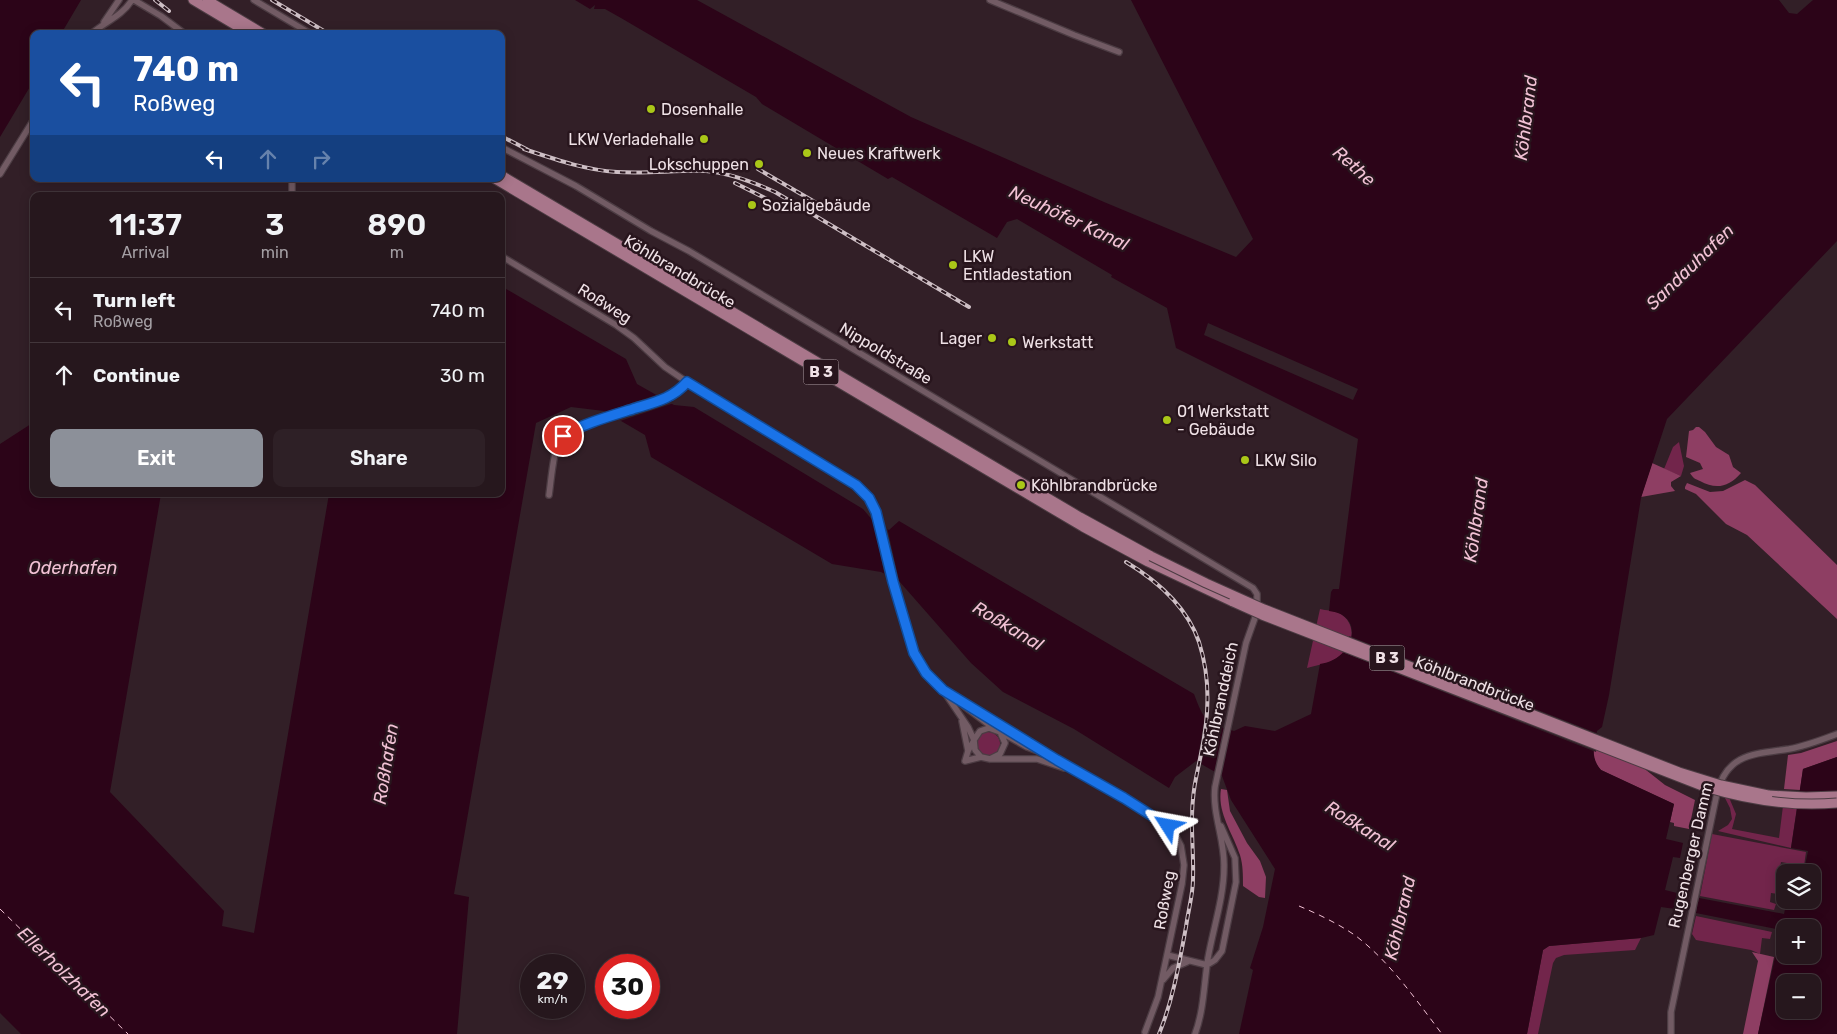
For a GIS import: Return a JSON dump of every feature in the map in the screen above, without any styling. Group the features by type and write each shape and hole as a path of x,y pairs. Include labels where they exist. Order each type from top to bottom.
{"main road":[{"path":"193,0 243,30"},
{"path":"207,0 257,30"},
{"name":"Köhlbrandbrücke","path":"505,176 1080,518 1206,583 1334,637 1693,777 1768,795 1837,796"},
{"name":"Köhlbrandbrücke","path":"500,182 1083,527 1133,554 1262,616 1684,780 1727,794 1762,801 1803,804 1837,803"}],"street":[{"path":"103,24 119,0"},
{"path":"96,30 120,14 133,0 161,16 180,30"},
{"path":"254,0 304,30"},
{"path":"990,0 1074,36 1119,52"},
{"path":"0,174 30,126"},
{"name":"Nippoldstraße","path":"505,149 576,186 690,251 1253,588"},
{"name":"Roßweg","path":"505,258 616,325 634,338 665,367 687,382 856,485 874,506 893,582 914,653 926,673 943,690 962,716 973,741 975,751 981,757"},
{"path":"549,495 559,440 568,432 668,398 679,392 687,382"},
{"name":"Köhlbranddeich","path":"1195,1034 1200,1020 1207,965 1224,875 1214,793 1246,643 1257,612 1257,594 1253,588"},
{"name":"Roßweg","path":"943,690 1168,826 1178,839 1184,855 1184,873 1167,955 1207,965"},
{"name":"Roßweg","path":"956,698 969,711 997,730 1027,747 1045,753"},
{"name":"Roßweg","path":"962,716 968,751 965,761 981,757 990,759 1036,759 1080,774"},
{"path":"968,751 977,733 982,729 997,730 1003,737 1004,748 999,755 990,759"},
{"name":"Rugenberger Damm","path":"1671,1034 1671,1012 1719,783 1724,774 1740,759 1754,754 1812,744 1837,734"},
{"name":"Köhlbranddeich","path":"1207,965 1215,960 1222,951 1236,876 1235,858 1216,817"},
{"path":"1145,1032 1154,1012 1167,955"},
{"path":"1162,981 1173,968 1179,964 1189,962"}],"shaded area":[{"path":"1696,427 1705,432 1716,447 1729,455 1733,467 1741,473 1732,481 1722,486 1711,486 1691,475 1690,473 1703,469 1700,463 1686,457 1689,431"},
{"path":"1679,442 1684,466 1681,476 1664,469 1673,447"},
{"path":"1652,463 1681,476 1671,482 1671,486 1675,491 1641,497"},
{"path":"1745,480 1755,485 1837,565 1837,619 1747,535 1726,524 1696,494 1685,489 1687,483 1710,492 1723,491"},
{"path":"1320,609 1337,612 1345,617 1349,623 1352,636 1343,654 1327,663 1307,668"},
{"path":"988,732 996,736 1000,744 996,752 988,756 980,752 976,744 980,736"},
{"path":"1837,741 1837,757 1803,769 1800,790 1784,789 1788,755 1801,753"},
{"path":"1594,746 1641,766 1665,785 1695,800 1689,829 1674,826 1674,823 1670,822 1674,804 1601,770 1594,759"},
{"path":"1221,789 1227,790 1230,811 1247,843 1260,861 1266,877 1265,898 1259,897 1243,886 1241,859 1223,815 1220,798"},
{"path":"1723,794 1728,795 1736,814 1732,829 1779,838 1783,806 1797,807 1791,848 1718,831 1728,825 1732,819 1730,808"},
{"path":"1712,834 1806,852 1804,864 1781,862 1781,864 1776,864 1776,894 1771,893 1770,902 1776,904 1774,910 1700,896"},
{"path":"1696,916 1772,932 1770,939 1762,938 1760,954 1751,950 1696,940 1692,934"},
{"path":"1641,938 1635,950 1564,955 1556,958 1553,963 1538,1034 1527,1034 1543,950 1549,946"},
{"path":"1752,952 1774,957 1758,1034 1743,1034 1758,961"}],"water":[{"path":"0,0 81,0 63,30 30,30 30,87 0,137"},
{"path":"575,0 697,0 911,117 1104,202 1236,257 1253,239 1131,0 1779,0 1789,13 1797,14 1813,0 1837,0 1837,241 1667,419 1641,498 1609,695 1602,727 1597,731 1595,742 1595,761 1601,770 1674,804 1666,839 1683,843 1680,858 1673,857 1665,890 1685,895 1682,910 1661,907 1654,935 1641,938 1549,946 1543,950 1527,1034 1239,1034 1253,970 1250,968 1263,927 1275,869 1231,800 1222,776 1196,761 1175,777 1169,788 1074,729 1003,692 971,663 899,581 881,572 832,564 651,457 645,435 604,411 571,407 536,423 454,894 469,897 457,1034 21,1034 0,1013 0,444 30,425 30,497 160,497 110,792 224,911 222,926 254,933 328,497 505,497 505,288 626,359 637,384 674,405 694,407 863,509 874,522 889,530 899,521 1194,694 1207,720 1217,726 1234,731 1245,726 1275,731 1311,714 1320,664 1332,660 1341,654 1348,646 1352,637 1352,628 1348,620 1341,614 1329,611 1331,592 1333,589 1339,589 1358,439 1176,348 1167,308 1111,277 1112,275 1017,219 1007,222 997,238 892,177 888,179 762,104 756,97 621,18 605,9 594,9 595,5 590,9"},
{"path":"1837,757 1837,1034 1758,1034 1776,953 1776,964 1821,964 1821,919 1776,919 1776,929 1696,913 1699,898 1784,914 1785,909 1821,909 1821,864 1805,864 1808,851 1791,848 1803,769"}],"pier":[{"path":"1208,323 1358,389 1353,400 1204,335"},
{"path":"659,394 674,403 617,422 602,413"},
{"path":"873,519 887,527 900,585 885,577"},
{"path":"1349,636 1599,734 1596,752 1342,652"},
{"path":"1205,715 1210,718 1201,767 1197,764"}],"waterway":[{"path":"1675,901 1697,905"}],"ferry route":[{"path":"1299,906 1343,927 1369,947 1402,982 1442,1034"},
{"path":"0,909 128,1034"}],"railway":[{"path":"155,0 169,11"},
{"path":"272,0 322,30"},
{"path":"505,138 530,151"},
{"path":"524,149 605,171 639,173 706,171 750,181 775,192 969,307"},
{"path":"758,169 820,205"},
{"path":"735,183 767,199"},
{"path":"1126,562 1159,586 1187,617 1194,629 1203,656 1208,698 1204,740 1194,788 1192,809 1192,891 1175,982 1159,1034"}],"place":[{"name":"Dosenhalle","path":"651,109"},
{"name":"LKW Verladehalle","path":"704,139"},
{"name":"Neues Kraftwerk","path":"807,153"},
{"name":"Lokschuppen","path":"759,164"},
{"name":"Sozialgebäude","path":"752,205"},
{"name":"LKW Entladestation","path":"953,265"},
{"name":"Lager","path":"992,338"},
{"name":"Werkstatt","path":"1012,342"},
{"name":"01 Werkstatt - Gebäude","path":"1167,420"},
{"name":"LKW Silo","path":"1245,460"},
{"name":"Köhlbrandbrücke","path":"1021,485"}],"route":[{"path":"563,436 568,432 668,398 679,392 687,382 856,485 874,506 893,582 914,653 926,673 943,690 1168,826"}],"water label":[{"name":"Köhlbrand","path":"1526,118"},
{"name":"Rethe","path":"1354,166"},
{"name":"Neuhöfer Kanal","path":"1069,218"},
{"name":"Sandauhafen","path":"1690,267"},
{"name":"Köhlbrand","path":"1476,520"},
{"name":"Oderhafen","path":"73,568"},
{"name":"Roßkanal","path":"1008,626"},
{"name":"Roßhafen","path":"386,764"},
{"name":"Roßkanal","path":"1360,826"},
{"name":"Köhlbrand","path":"1400,918"},
{"name":"Ellerholzhafen","path":"64,972"}]}
